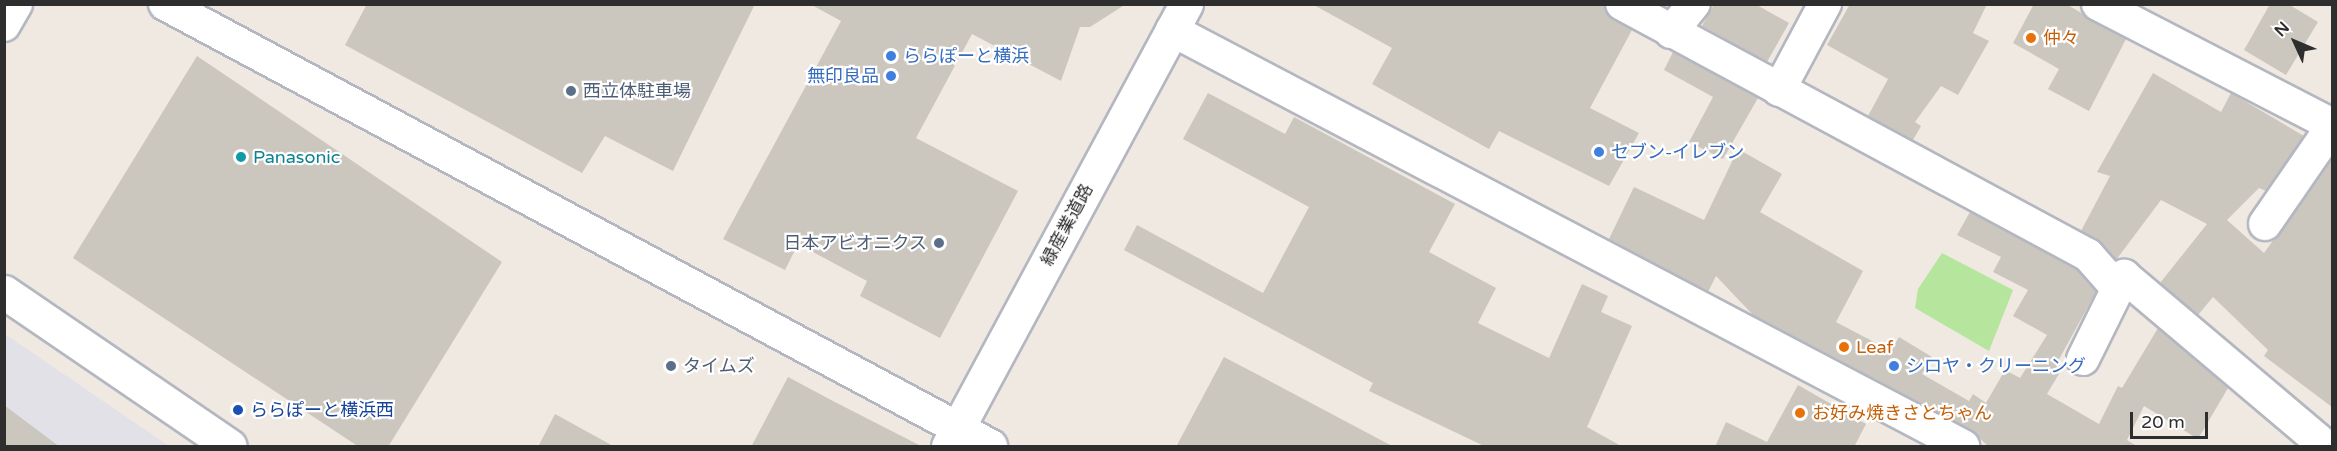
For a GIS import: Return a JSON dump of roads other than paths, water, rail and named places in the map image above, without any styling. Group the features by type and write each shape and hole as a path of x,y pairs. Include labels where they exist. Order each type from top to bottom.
{"street":[{"path":"4,25 16,4"},
{"path":"165,4 953,437 991,447"},
{"path":"1622,4 2088,255 2118,290"},
{"path":"1671,32 1694,4"},
{"path":"1779,90 1825,4"},
{"path":"2098,4 2332,126 2265,224"},
{"path":"1179,17 1963,447"},
{"name":"緑産業道路","path":"953,437 1179,17"},
{"path":"2083,359 2124,276 2325,447"},
{"path":"4,292 230,447"}],"place":[{"name":"仲々","path":"2031,38"},
{"name":"ららぽーと横浜","path":"891,56"},
{"name":"無印良品","path":"891,76"},
{"name":"西立体駐車場","path":"571,91"},
{"name":"セブン-イレブン","path":"1599,152"},
{"name":"Panasonic","path":"241,157"},
{"name":"日本アビオニクス","path":"939,243"},
{"name":"Leaf","path":"1844,347"},
{"name":"タイムズ","path":"671,366"},
{"name":"シロヤ・クリーニング","path":"1894,366"},
{"name":"ららぽーと横浜西","path":"238,410"},
{"name":"お好み焼きさとちゃん","path":"1800,413"}]}
